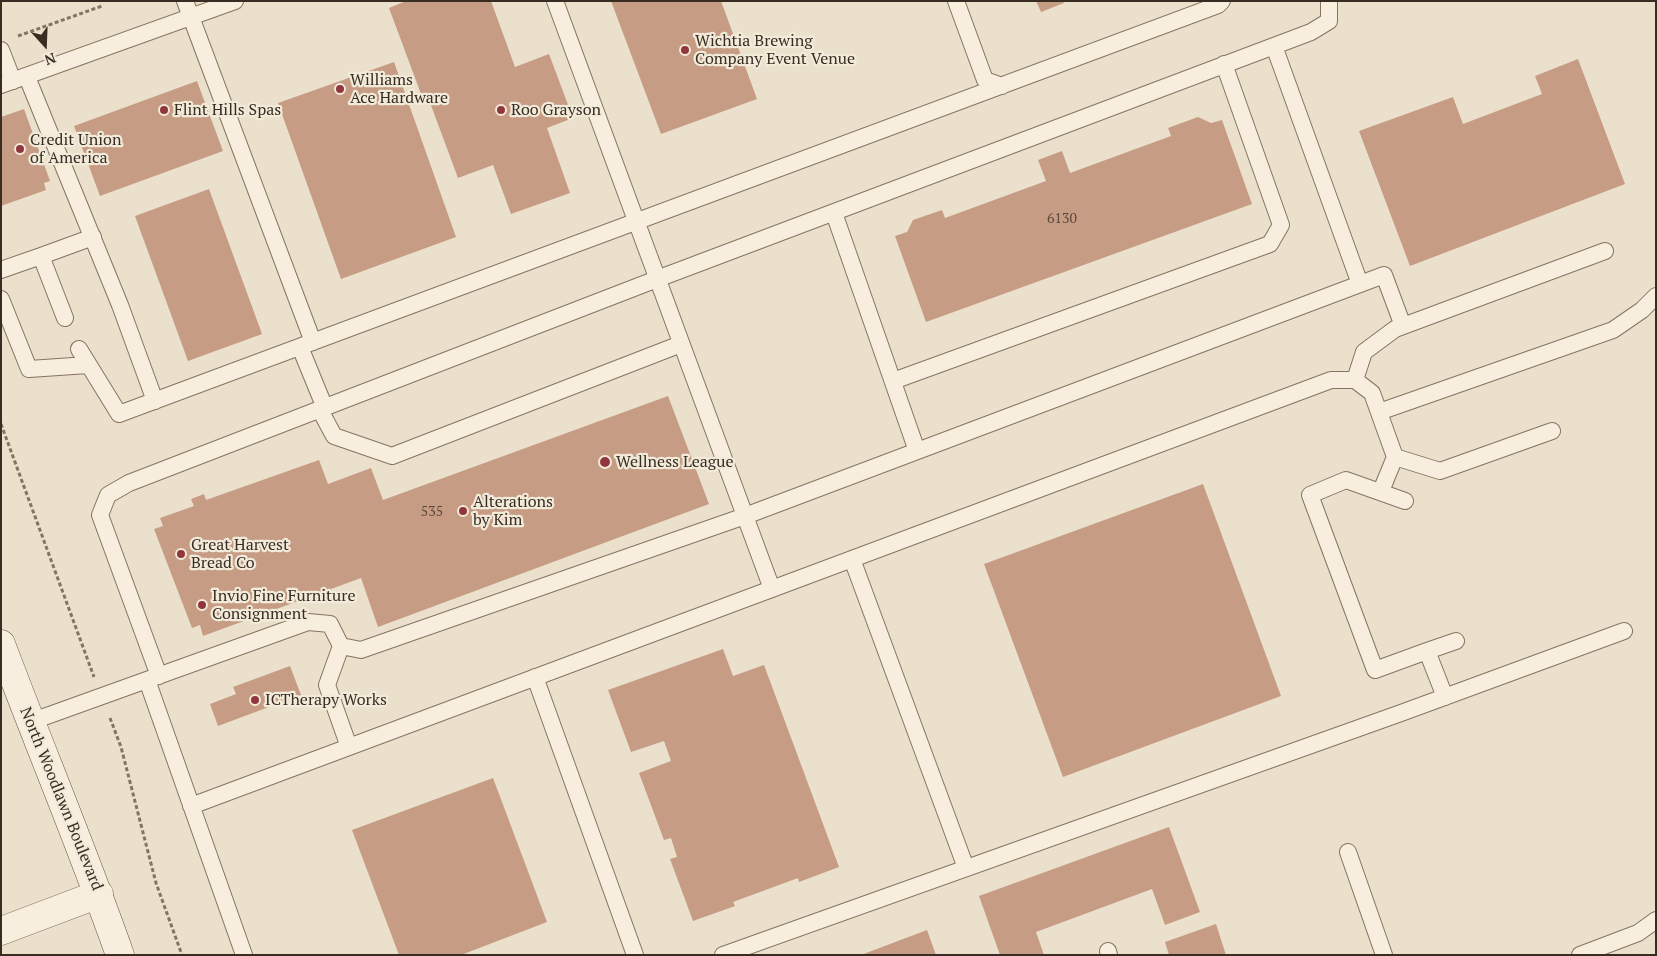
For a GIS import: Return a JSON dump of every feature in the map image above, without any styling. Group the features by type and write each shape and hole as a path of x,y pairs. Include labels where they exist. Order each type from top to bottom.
{"main road":[{"name":"North Woodlawn Boulevard","path":"1,644 99,894 120,955"},
{"path":"1,931 99,894"}],"lane":[{"path":"185,1 306,345 322,409 334,436 392,456 681,344"},
{"path":"14,81 235,1"},
{"path":"555,1 772,589"},
{"path":"956,1 985,80 1002,86"},
{"path":"78,349 119,414 1002,86 1218,5 1222,1"},
{"path":"244,955 191,806 153,678 100,515 108,495 129,483 657,279 1311,32 1329,21 1329,1"},
{"path":"6,45 14,81 93,237 155,401"},
{"path":"1274,46 1360,284"},
{"path":"893,381 1270,244 1281,225 1224,64"},
{"path":"834,213 917,451"},
{"path":"1,270 93,237"},
{"path":"1355,380 1364,352 1394,329 1605,251"},
{"path":"41,256 65,318"},
{"path":"341,646 361,650 745,516 1384,275 1403,326"},
{"path":"1379,412 1613,330 1642,310 1656,296"},
{"path":"1,299 29,369 88,365"},
{"path":"191,806 1331,380 1355,380 1372,394 1395,457 1381,491"},
{"path":"1395,457 1440,471 1552,431"},
{"path":"1405,501 1346,480 1310,495 1375,670 1456,641"},
{"path":"852,559 966,868"},
{"path":"30,722 308,622 330,624 341,646 327,685 349,747"},
{"path":"723,955 1445,697 1624,631"},
{"path":"1427,651 1445,697"},
{"path":"535,677 635,955"},
{"path":"1348,852 1384,955"},
{"path":"1580,955 1638,933 1656,920"}],"path":[{"path":"6,45 102,6"}],"building":[{"name":"Roo Grayson","path":"406,1 491,1 515,67 549,54 573,118 547,128 570,193 511,214 493,165 458,178 429,100 424,102 389,8"},
{"name":"Wichtia Brewing Company Event Venue","path":"611,1 721,1 757,99 661,134"},
{"path":"1036,1 1063,1 1064,3 1041,12"},
{"path":"1578,59 1625,184 1410,266 1359,131 1453,97 1463,124 1542,94 1535,76"},
{"path":"394,62 456,237 341,279 278,103"},
{"path":"197,81 223,151 100,196 74,126"},
{"name":"Credit Union of America","path":"24,109 50,181 44,183 46,190 1,206 1,117"},
{"path":"1198,117 1211,123 1222,120 1252,204 926,322 895,236 907,232 913,220 942,210 945,218 1046,181 1038,160 1062,151 1070,173 1171,136 1168,128"},
{"path":"209,189 262,334 188,361 135,216"},
{"path":"668,396 709,504 378,627 361,578 203,636 200,625 192,628 154,529 163,526 160,518 194,506 191,499 204,494 206,500 319,460 328,484 371,468 383,500"},
{"path":"1203,484 1281,696 1063,777 984,564"},
{"path":"723,649 733,676 764,665 839,867 799,882 798,878 733,902 735,906 693,921 670,859 677,857 671,838 664,840 639,773 671,761 664,741 631,752 608,690"},
{"name":"ICTherapy Works","path":"290,666 301,695 218,726 210,704 236,694 233,687"},
{"path":"493,778 547,922 461,955 399,955 352,830"},
{"path":"1169,827 1200,912 1165,925 1152,889 1036,932 1044,955 1000,955 979,896"},
{"path":"1216,924 1226,955 1169,955 1165,942"},
{"path":"927,930 936,955 861,955"}],"place":[{"name":"Wichtia Brewing Company Event Venue","path":"685,50"},
{"name":"Williams Ace Hardware","path":"340,89"},
{"name":"Flint Hills Spas","path":"164,110"},
{"name":"Roo Grayson","path":"501,110"},
{"name":"Credit Union of America","path":"20,149"},
{"name":"Wellness League","path":"605,462"},
{"name":"Alterations by Kim","path":"463,511"},
{"name":"Great Harvest Bread Co","path":"181,554"},
{"name":"Invio Fine Furniture Consignment","path":"202,605"},
{"name":"ICTherapy Works","path":"255,700"}]}
